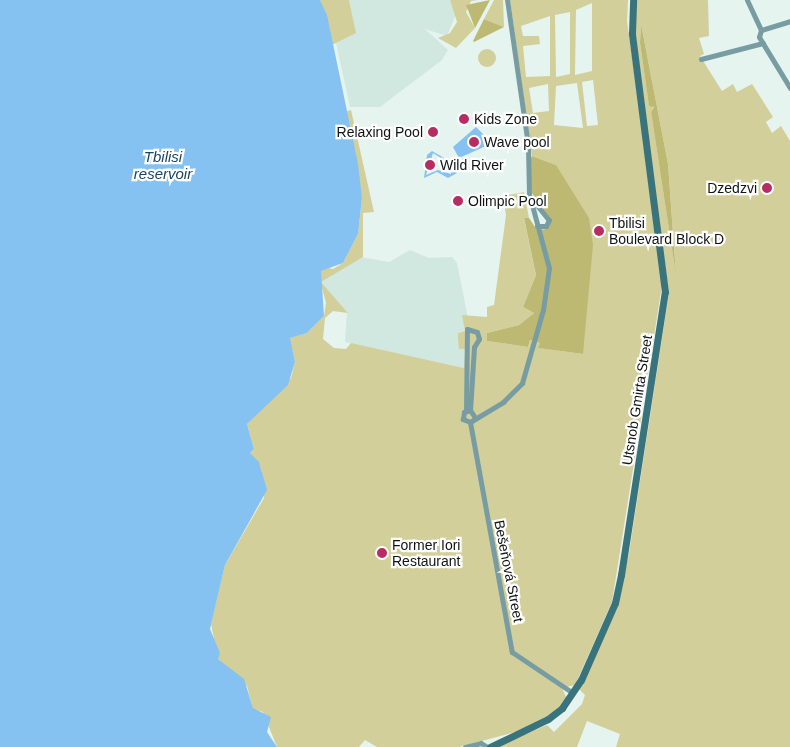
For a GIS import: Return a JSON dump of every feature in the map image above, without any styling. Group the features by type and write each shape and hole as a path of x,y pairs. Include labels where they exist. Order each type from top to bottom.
{"main road":[{"name":"Utsnob Gmirta Street","path":"488,747 548,720 573,693 615,603 621,575 665,292 632,33 633,0"}],"street":[{"path":"470,422 474,416 514,393 526,374 549,268 530,197 525,167 528,145 507,0"},
{"path":"747,0 761,30 763,43 790,88"},
{"path":"761,30 790,21"},
{"path":"701,59 763,43"},
{"path":"530,197 549,220 546,226 538,226"},
{"path":"468,329 477,332 479,339 474,347 468,411 468,329"},
{"path":"468,411 474,416"},
{"name":"Bešeňová Street","path":"468,411 463,417 470,422 512,652 573,693"},
{"path":"465,747 481,743 488,747"}],"shaded area":[{"path":"320,0 349,0 356,33 332,45"},
{"path":"349,0 450,0 457,12 447,36 425,29 448,50 442,60 380,107 350,107 336,43 337,39 355,32"},
{"path":"450,0 478,0 471,1 466,12 475,28 456,48 438,38 450,33 457,22"},
{"path":"490,0 475,28 466,5"},
{"path":"494,0 503,0 504,27 484,19"},
{"path":"510,0 628,0 627,21 663,279 612,602 575,685 562,688 567,699 551,714 519,731 459,747 377,747 365,740 359,747 277,747 263,712 253,709 247,686 218,659 211,624 225,565 264,498 261,468 250,453 254,449 247,424 291,378 295,362 289,338 307,333 324,316 326,303 320,281 320,266 333,269 343,263 358,234 362,198 344,112 351,110 374,212 363,213 363,257 321,282 348,313 333,311 325,318 323,339 334,348 346,349 351,343 464,368 465,349 459,349 458,339 458,333 465,331 462,315 487,317 487,307 494,305 506,215 503,196 524,192 529,218 524,219 536,275 523,307 534,313 519,325 487,333 487,341 528,347 530,340 540,343 539,348 583,354 556,165 532,156","holes":["592,3 592,71 575,75 576,10","570,12 570,74 556,77 555,15","550,16 550,76 526,77 523,46 540,44 539,36 523,36 521,26","593,80 598,125 587,126 582,82","577,83 583,128 554,125 556,86","548,84 549,111 533,113 529,88"]},
{"path":"636,0 708,0 709,36 699,38 704,54 700,56 722,91 733,84 737,92 752,84 773,117 766,122 772,133 781,126 790,141 790,747 616,747 620,734 587,721 577,747 495,747 547,725 554,732 582,704 585,695 579,689 618,604 629,553 669,293 635,44","holes":["641,24 668,164 676,274 651,112 654,106 649,105 640,43"]},
{"path":"484,19 504,27 474,42 473,41"},
{"path":"641,24 668,164 676,275 651,112 654,107 649,106 640,43"},
{"path":"483,49 491,49 496,54 494,65 483,67 478,62 478,54"},
{"path":"532,156 556,165 589,218 593,245 583,354 538,348 540,343 530,340 528,347 487,341 487,333 519,325 534,313 523,307 536,275 524,218 529,218 537,230 547,229 551,222 532,193 528,164"},
{"path":"410,250 429,258 452,257 457,263 468,318 463,315 465,331 458,333 465,349 464,368 345,342 347,312 321,282 361,257 389,262"}],"water":[{"name":"Tbilisi reservoir","path":"0,0 320,0 327,15 358,164 362,198 358,234 343,263 321,271 324,316 307,333 290,338 295,362 288,385 247,424 254,449 250,453 259,462 267,490 225,565 210,629 220,653 218,659 244,679 253,708 271,717 267,732 277,747 0,747"},
{"name":"Wave pool","path":"476,127 484,135 486,146 459,158 453,147"},
{"name":"Wild River","path":"432,151 453,163 457,173 448,178 437,172 424,178 427,155","holes":["433,153 452,165 451,174 438,170 426,175"]},
{"name":"Olimpic Pool","path":"456,195 460,195 464,201 460,207 456,207 452,203 452,199"}],"place":[{"name":"Kids Zone","path":"464,119"},
{"name":"Relaxing Pool","path":"433,132"},
{"name":"Wave pool","path":"474,142"},
{"name":"Wild River","path":"430,165"},
{"name":"Dzedzvi","path":"767,188"},
{"name":"Olimpic Pool","path":"458,201"},
{"name":"Tbilisi Boulevard Block D","path":"599,231"},
{"name":"Former Iori Restaurant","path":"382,553"}]}
